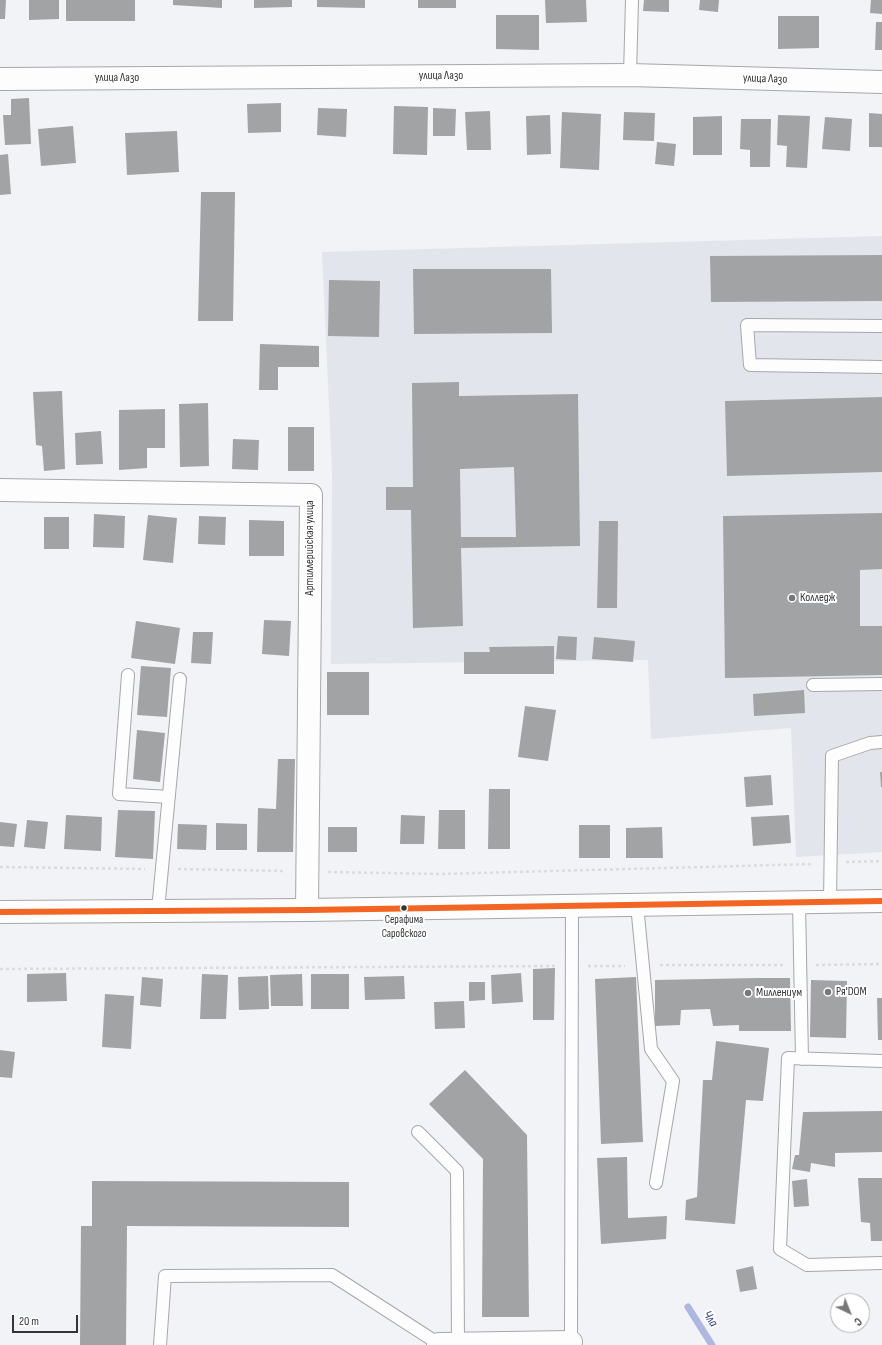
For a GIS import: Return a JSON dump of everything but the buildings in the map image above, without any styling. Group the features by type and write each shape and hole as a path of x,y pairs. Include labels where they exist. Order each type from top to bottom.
{"street":[{"name":"улица Лазо","path":"0,79 630,75 882,82"},
{"name":"Артиллерийская улица","path":"0,490 312,495 307,910"},
{"path":"0,912 307,910 882,901"},
{"path":"445,1344 571,1343"}],"lane":[{"path":"630,75 632,0"},
{"path":"882,326 747,325 750,365 882,367"},
{"path":"128,675 119,794 169,797"},
{"path":"158,910 180,679"},
{"path":"813,685 882,684"},
{"path":"830,902 832,756 870,743 882,742"},
{"path":"799,903 802,1059"},
{"path":"637,905 651,1049 673,1081 656,1183"},
{"path":"571,1343 572,906"},
{"path":"882,1061 788,1058 780,1248 807,1265 882,1263"},
{"path":"160,1345 165,1276 324,1275 332,1275 445,1344 457,1171 418,1132"}],"path":[{"path":"0,867 441,874 882,861"},
{"path":"0,969 882,964"}],"shaded area":[{"path":"882,236 882,852 796,857 791,728 651,739 648,660 331,664 332,473 322,252"}],"waterway":[{"name":"Чла","path":"688,1307 712,1345"}],"transit line":[{"path":"0,912 307,910 882,901"}],"place":[{"name":"Колледж","path":"792,598"},
{"name":"Серафима Саровского","path":"404,908"},
{"name":"Ря'DOM","path":"828,992"},
{"name":"Миллениум","path":"748,993"}]}
